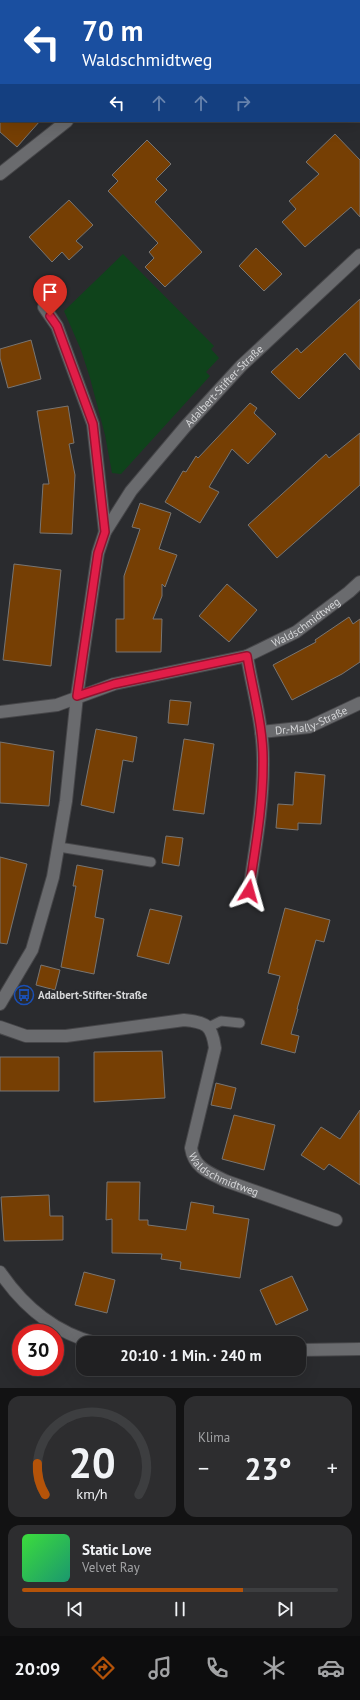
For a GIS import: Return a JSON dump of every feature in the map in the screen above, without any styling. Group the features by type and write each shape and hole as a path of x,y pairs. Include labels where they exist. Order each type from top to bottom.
{"street":[{"path":"0,174 66,122"},
{"name":"Adalbert-Stifter-Straße","path":"0,1004 32,950 53,877 66,801 77,696 98,553 105,532 131,491 185,427 236,371 360,256"},
{"name":"Adalbert-Stifter-Straße","path":"44,306 57,326 93,424 105,532"},
{"name":"Waldschmidtweg","path":"0,712 57,705 77,696 114,684 247,656 296,632 360,582"},
{"path":"247,656 261,732 263,764 261,806 249,891"},
{"name":"Dr.-Mally-Straße","path":"261,732 309,727 360,703"},
{"path":"0,1027 26,1036 66,1036 184,1020 199,1021 209,1027"},
{"name":"Waldschmidtweg","path":"209,1027 213,1036 215,1048 191,1148 192,1158 209,1173 226,1181 336,1220"},
{"path":"0,1272 21,1300 39,1315 60,1329 76,1337"},
{"path":"306,1350 360,1349"}],"lane":[{"path":"59,847 151,862"},
{"path":"209,1027 221,1020 240,1023"}],"green space":[{"path":"123,254 214,346 211,349 219,358 206,372 210,376 121,474 112,473 105,435 90,378 81,350 64,311"}],"building":[{"path":"0,122 39,122 17,147 0,132"},
{"path":"335,134 360,160 360,217 351,207 305,247 282,222 296,209 289,201 319,174 306,162"},
{"path":"147,140 171,164 156,179 167,190 155,202 202,252 165,287 145,267 154,258 149,252 158,243 108,191 118,181 112,175"},
{"path":"69,200 93,225 76,241 83,247 69,260 62,252 52,262 29,237"},
{"path":"256,248 282,274 264,291 239,266"},
{"path":"360,299 360,370 345,353 299,399 271,372 297,348 301,353"},
{"path":"31,340 41,379 8,388 0,358 0,349"},
{"path":"250,403 257,408 254,413 276,434 248,464 232,449 209,487 219,492 200,523 165,502 183,471 186,472 196,456 198,458"},
{"path":"68,406 74,443 69,444 75,475 72,534 40,533 43,484 49,484 37,411"},
{"path":"360,433 360,485 277,558 248,525 326,454 329,458"},
{"path":"140,503 171,513 159,549 177,555 165,587 162,584 162,596 153,619 162,619 161,652 116,652 116,619 124,619 124,576 140,529 132,527"},
{"path":"14,564 61,570 51,666 3,660"},
{"path":"227,584 257,610 229,642 199,616"},
{"path":"349,617 353,624 360,619 360,662 342,674 292,700 273,665 316,642 315,640"},
{"path":"170,700 191,702 188,725 168,723"},
{"path":"96,729 137,737 133,762 123,760 114,813 81,805"},
{"path":"184,739 214,744 204,814 173,810"},
{"path":"0,742 54,751 49,806 0,803"},
{"path":"295,772 325,775 321,824 298,823 298,830 276,828 278,804 293,805"},
{"path":"166,836 183,838 179,866 162,863"},
{"path":"0,857 27,864 7,944 0,943"},
{"path":"77,865 103,870 95,917 104,919 94,974 61,967 76,886 73,886"},
{"path":"285,908 330,920 324,942 316,940 297,1009 291,1034 299,1036 295,1053 261,1044 280,976 268,973"},
{"path":"150,909 182,916 169,964 137,956"},
{"path":"41,965 60,970 55,990 36,985"},
{"path":"162,1051 165,1098 94,1102 94,1052"},
{"path":"0,1057 59,1057 59,1091 0,1091"},
{"path":"216,1083 236,1088 231,1109 211,1105"},
{"path":"360,1110 360,1185 329,1164 324,1170 301,1155 321,1127 340,1139"},
{"path":"234,1115 275,1125 264,1170 222,1159"},
{"path":"107,1182 140,1182 139,1220 148,1220 148,1225 186,1230 191,1202 214,1206 213,1213 249,1219 240,1278 180,1269 181,1262 161,1259 162,1254 112,1253 112,1219 106,1220"},
{"path":"49,1195 50,1216 63,1216 63,1240 4,1241 1,1197"},
{"path":"84,1272 115,1280 107,1313 75,1305"},
{"path":"292,1276 308,1310 276,1325 260,1290"}],"place":[{"name":"Adalbert-Stifter-Straße","path":"24,995"}],"route":[{"path":"50,316 57,326 93,424 105,532 98,553 77,696 114,684 247,656 261,732 263,764 261,806 249,891"}]}
